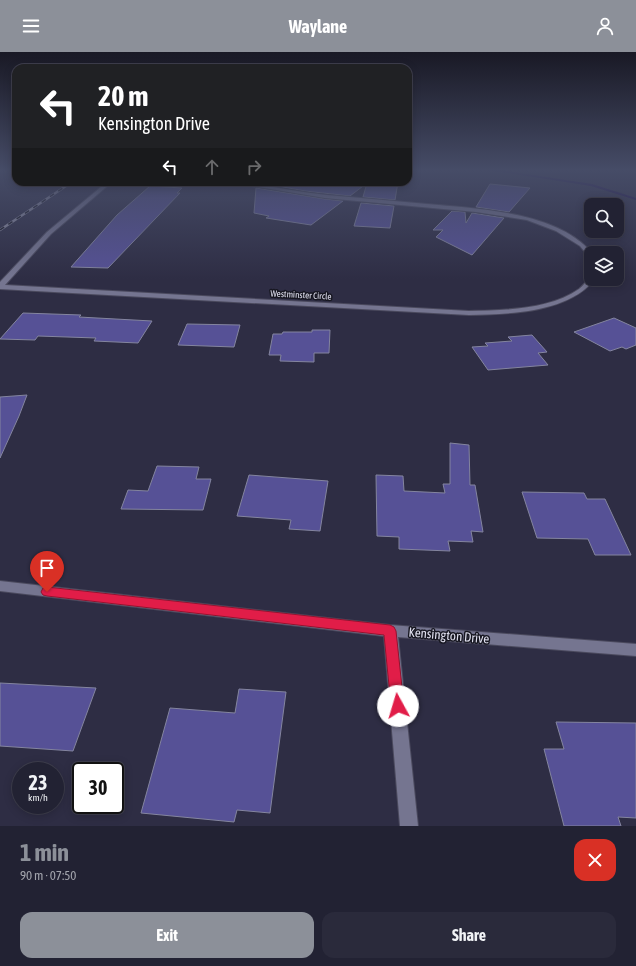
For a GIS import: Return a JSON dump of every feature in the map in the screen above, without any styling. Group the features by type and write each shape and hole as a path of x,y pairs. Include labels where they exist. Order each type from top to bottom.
{"street":[{"path":"0,286 49,233 81,206"},
{"path":"434,206 476,210 528,219 558,230 584,247"},
{"name":"Westminster Circle","path":"0,286 454,313 491,313 554,303 575,294 586,286"},
{"name":"Kensington Drive","path":"0,586 390,631 636,650"},
{"path":"390,631 410,826"}],"building":[{"path":"127,206 167,206 108,268 71,267 117,215"},
{"path":"255,206 336,206 311,225 266,218 269,216 254,213"},
{"path":"360,206 394,206 390,228 354,226"},
{"path":"477,206 514,206 509,212"},
{"path":"452,211 465,212 466,223 472,213 504,218 472,255 436,237 443,230 433,230"},
{"path":"23,313 81,315 79,317 152,321 138,343 94,341 96,338 38,336 35,340 0,339"},
{"path":"614,318 636,328 636,345 626,349 622,347 610,351 574,332"},
{"path":"187,324 240,325 234,347 178,345"},
{"path":"312,330 330,330 329,353 314,353 314,362 280,361 281,355 269,355 273,334 282,334 283,332 312,332"},
{"path":"532,335 547,352 538,353 548,365 488,370 472,347 488,346 485,343 512,341 508,337"},
{"path":"27,395 19,416 0,458 0,397"},
{"path":"450,443 469,445 470,485 475,485 483,532 471,531 473,542 448,541 450,551 399,549 399,537 377,536 376,475 403,476 404,491 445,493 443,484 450,484"},
{"path":"157,466 199,467 196,479 211,479 203,510 121,509 128,490 148,491"},
{"path":"249,475 328,481 320,531 289,529 291,520 237,516"},
{"path":"522,492 584,493 587,499 605,499 631,555 595,555 588,539 537,538"},
{"path":"0,683 96,688 73,751 0,746"},
{"path":"239,689 286,692 270,813 237,810 234,822 141,813 170,708 235,713"},
{"path":"556,722 636,723 636,818 618,817 621,826 564,826 544,749 564,749"}],"railway":[{"path":"0,230 36,206"}],"route":[{"path":"47,592 390,631 398,706"}]}
